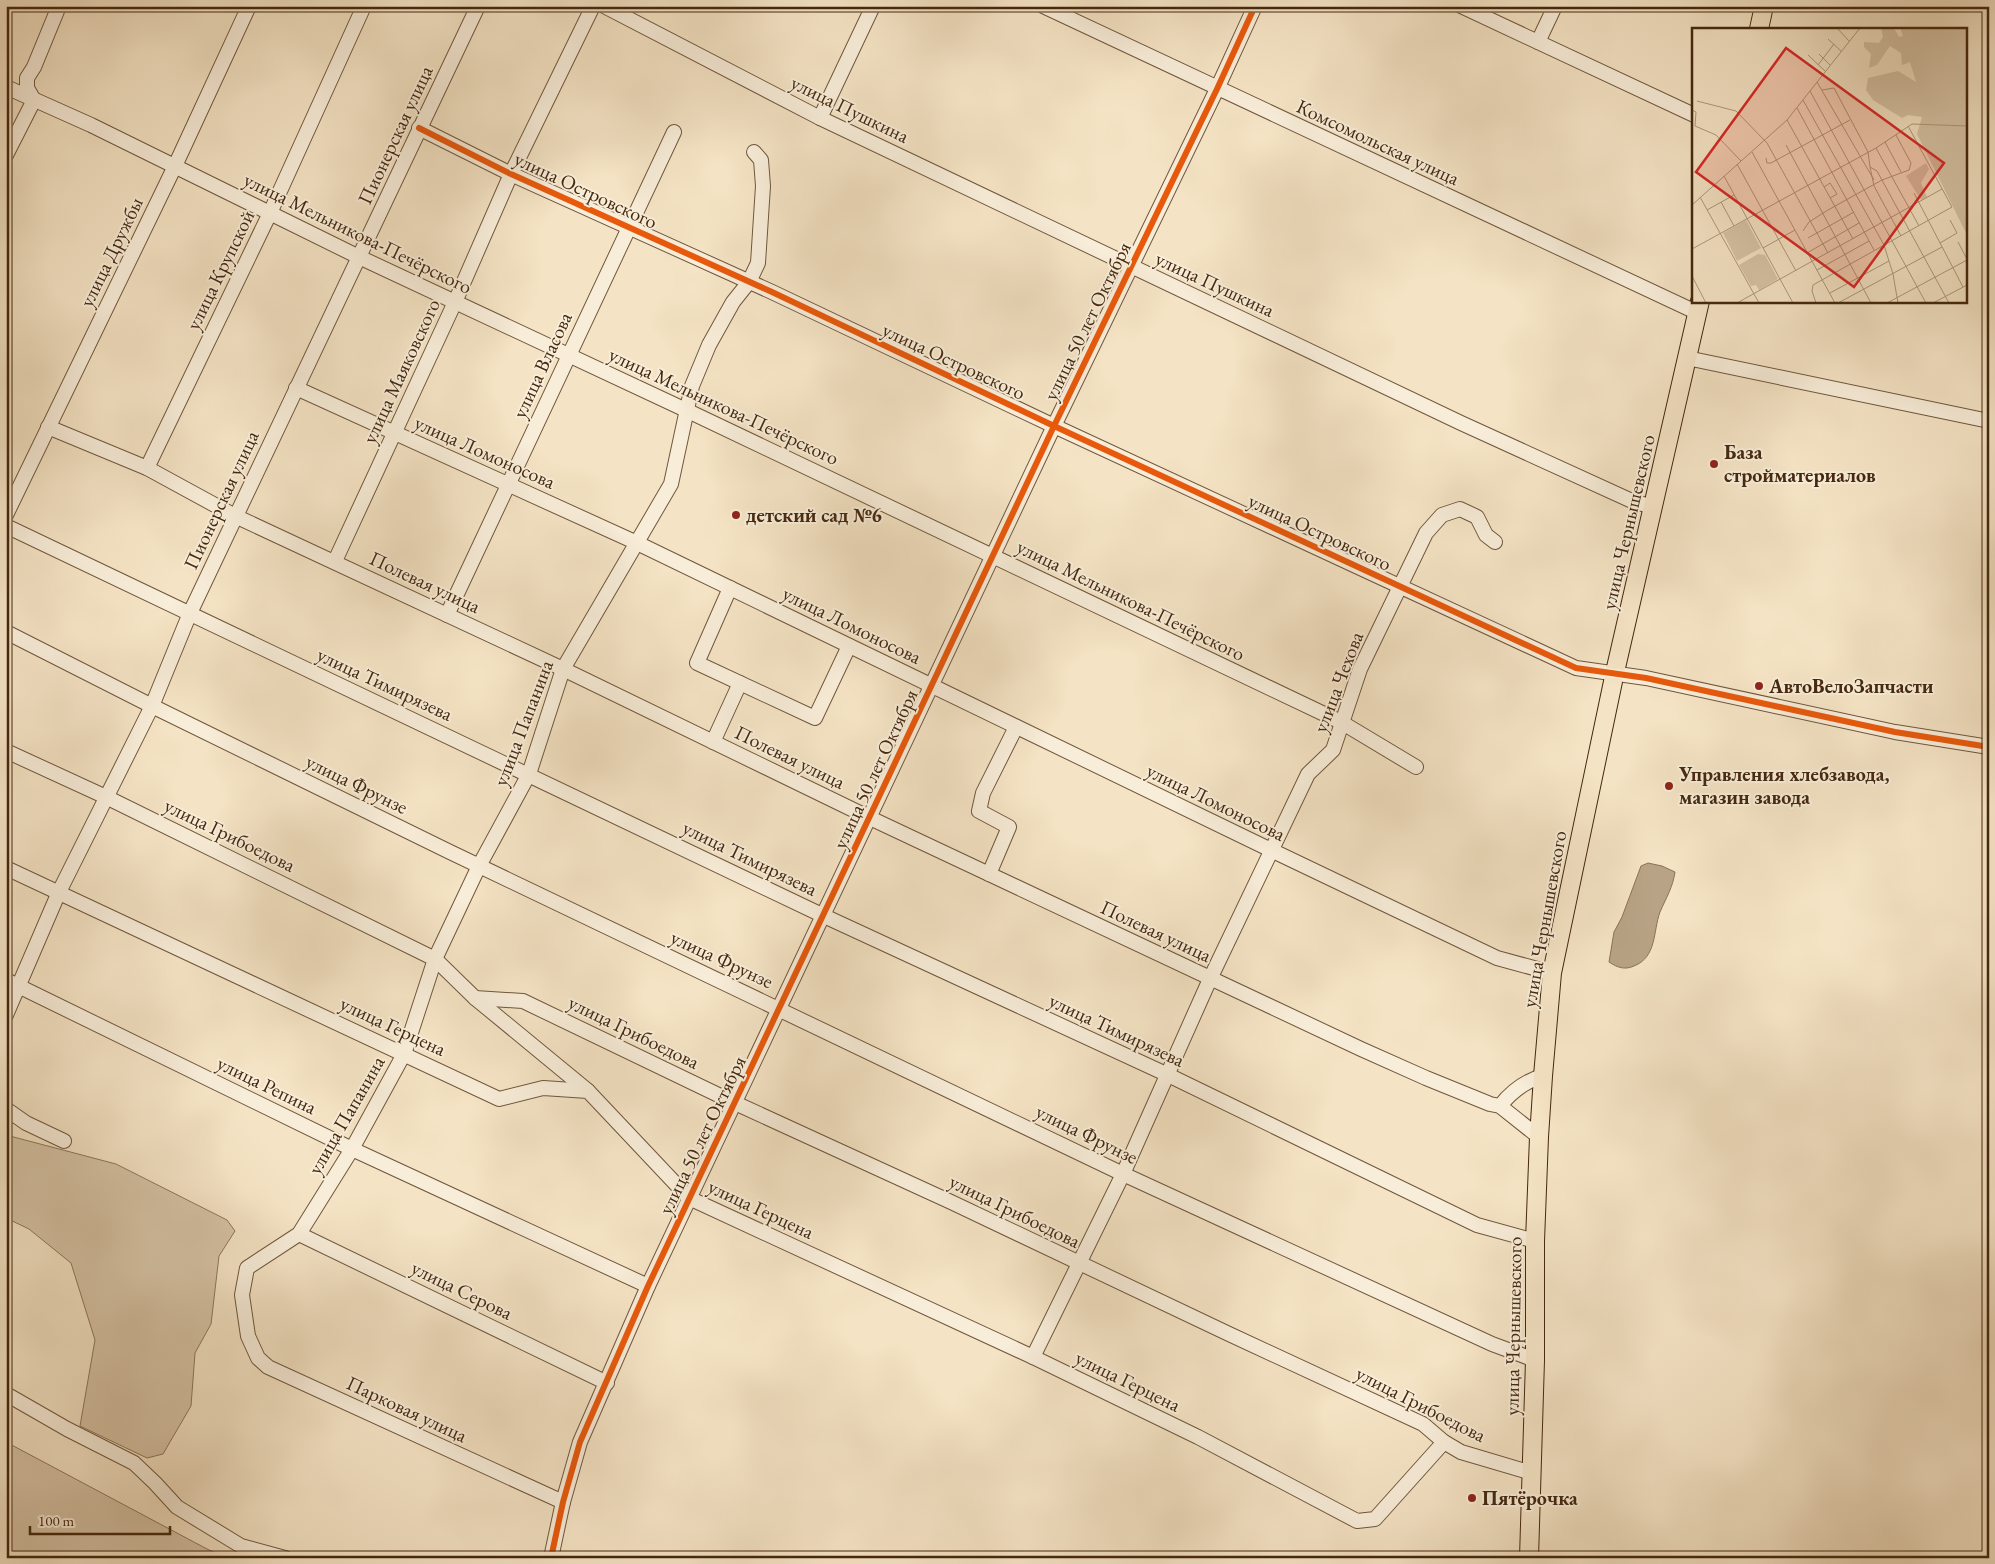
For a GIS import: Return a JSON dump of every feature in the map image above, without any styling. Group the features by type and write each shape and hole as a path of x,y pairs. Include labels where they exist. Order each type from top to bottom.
{"main road":[{"path":"1759,28 1764,6"},
{"name":"улица Чернышевского","path":"1530,1558 1535,1360 1535,1241 1542,1076 1552,973 1615,672 1699,307"}],"street":[{"path":"6,155 34,100 27,88 27,78 34,67 59,6"},
{"name":"улица Дружбы","path":"6,515 175,166 249,6"},
{"name":"улица Крупской","path":"147,468 270,213 364,6"},
{"name":"Пионерская улица","path":"6,1014 59,892 152,706 190,613 235,516 478,6"},
{"name":"улица Маяковского","path":"335,561 455,302 511,174 593,6"},
{"name":"улица Пушкина","path":"604,6 820,118 1461,423 1632,500 1653,507"},
{"path":"820,118 873,6"},
{"name":"Комсомольская улица","path":"1043,6 1217,89 1699,307"},
{"name":"улица 50 лет Октября","path":"552,1556 563,1502 580,1442 648,1286 1054,426 1217,89 1255,6"},
{"path":"1461,6 1692,114"},
{"path":"1538,42 1555,6"},
{"name":"улица Мельникова-Печёрского","path":"6,87 91,125 359,258 688,411 1341,722 1416,767"},
{"name":"улица Островского","path":"419,128 511,174 749,282 1576,668 1615,672 1895,732 1971,746 1989,747"},
{"name":"улица Власова","path":"448,614 507,484 674,132"},
{"name":"улица Папанина","path":"248,1336 242,1295 247,1268 299,1234 352,1149 404,1054 435,959 479,866 529,774 563,669 671,484 692,386 709,345 733,302 749,282 758,263 763,186 761,160 754,152"},
{"path":"1688,358 1989,421"},
{"name":"улица Ломоносова","path":"296,388 636,542 1498,958 1552,973"},
{"name":"Полевая улица","path":"48,427 147,468 235,516 448,614 870,818 1210,979 1426,1078 1490,1104 1500,1106 1539,1137"},
{"name":"улица Чехова","path":"1033,1357 1123,1174 1166,1074 1308,774 1333,750 1360,669 1426,533 1442,515 1460,509 1477,517 1486,535 1495,542"},
{"name":"улица Тимирязева","path":"6,526 824,916 1166,1074 1477,1225 1535,1241"},
{"path":"730,588 698,663 815,718 850,646"},
{"name":"улица Фрунзе","path":"6,632 152,706 479,866 1123,1174 1492,1344 1535,1360"},
{"path":"713,742 740,683"},
{"path":"989,874 1009,827 979,811 983,793 1016,727"},
{"name":"улица Грибоедова","path":"6,751 106,797 435,959 475,998 588,1091"},
{"name":"улица Герцена","path":"6,868 500,1099 543,1088 588,1091 689,1198 1033,1357 1198,1437 1357,1521 1375,1519 1444,1442"},
{"name":"улица Репина","path":"6,980 352,1149 648,1286"},
{"name":"улица Грибоедова","path":"475,998 523,1001 735,1103 951,1202 1423,1424 1444,1442 1461,1452 1532,1473"},
{"path":"1500,1106 1510,1094 1528,1081 1542,1076"},
{"path":"6,1109 26,1123 64,1141"},
{"name":"улица Серова","path":"299,1234 607,1383"},
{"name":"Парковая улица","path":"248,1336 258,1358 268,1367 563,1502"},
{"path":"6,1394 67,1429 134,1463 156,1483 177,1507 242,1546 285,1558"}],"shaded area":[{"path":"1648,863 1662,866 1675,872 1673,883 1660,912 1653,943 1647,956 1634,966 1628,968 1618,967 1609,962 1614,932 1622,917 1641,866"},
{"path":"6,1135 116,1164 227,1220 235,1231 219,1256 211,1324 195,1353 191,1406 163,1454 147,1458 80,1426 95,1340 71,1263 29,1229 6,1218"},
{"path":"6,1442 207,1549 227,1558 6,1558"}],"cycle path":[{"path":"551,1558 563,1502 580,1442 648,1286 1054,426 1217,89 1255,6"},
{"path":"419,128 511,174 772,292 1054,426 1576,668 1646,678 1895,732 1989,747"}],"place":[{"name":"База стройматериалов","path":"1714,464"},
{"name":"детский сад №6","path":"736,515"},
{"name":"АвтоВелоЗапчасти","path":"1759,686"},
{"name":"Управления хлебзавода, магазин завода","path":"1669,786"},
{"name":"Пятёрочка","path":"1472,1498"}]}
